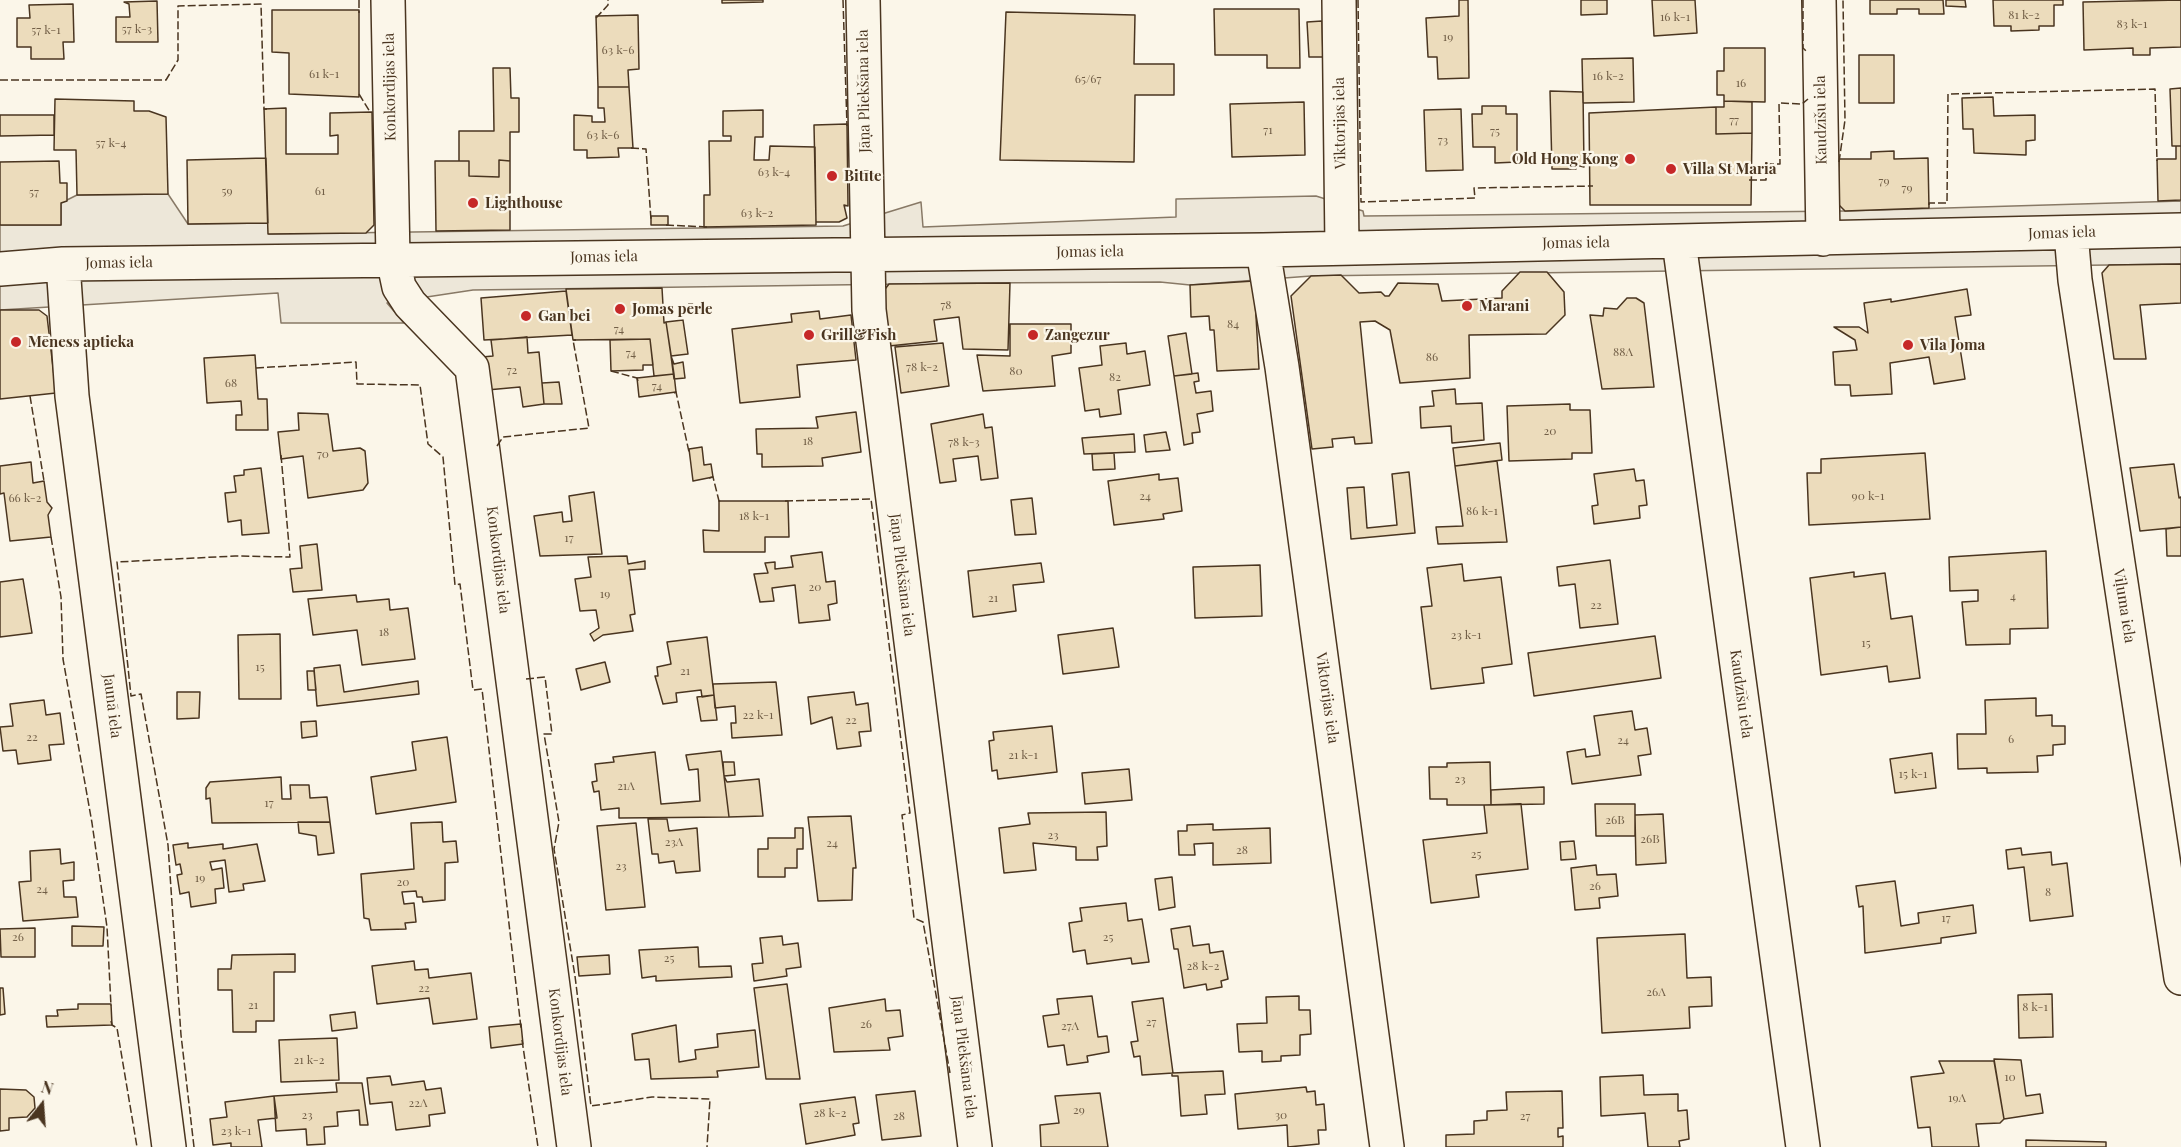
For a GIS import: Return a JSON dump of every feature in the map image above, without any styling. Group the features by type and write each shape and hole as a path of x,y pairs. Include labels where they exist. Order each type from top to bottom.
{"street":[{"name":"Konkordijas iela","path":"388,0 393,259 399,287 410,304 472,368 574,1147"},
{"name":"Jāņa Pliekšāna iela","path":"863,0 868,310 975,1147"},
{"name":"Kaudzīšu iela","path":"1819,0 1822,239"},
{"name":"Viktorijas iela","path":"1339,9 1342,247"},
{"name":"Jomas iela","path":"0,269 63,264 1263,250 2181,230"},
{"name":"Viļuma iela","path":"2071,233 2075,280 2181,978"},
{"name":"Kaudzīšu iela","path":"1679,242 1803,1147"},
{"name":"Viktorijas iela","path":"1263,250 1282,367 1387,1147"},
{"name":"Jaunā iela","path":"63,264 72,396 169,1147"}],"shaded area":[{"path":"168,194 188,224 268,223 269,234 843,226 921,202 923,227 1176,217 1176,199 1316,196 1363,211 1364,216 1845,211 2181,201 2181,264 1311,276 1190,285 1160,282 974,283 473,290 387,303 404,323 281,323 278,293 0,310 0,225 61,225 61,203 77,195"}],"building":[{"path":"722,0 763,0 763,2 722,3"},
{"path":"1459,0 1468,0 1469,78 1438,79 1437,57 1428,57 1426,18 1459,16"},
{"path":"1581,0 1607,0 1607,14 1581,15"},
{"path":"1652,0 1695,0 1697,33 1654,36"},
{"path":"1870,0 1943,0 1944,14 1919,14 1919,9 1897,9 1897,14 1870,14"},
{"path":"1946,0 1965,0 1966,7 1946,6"},
{"path":"1993,0 2063,0 2063,5 2054,5 2054,26 2039,26 2039,30 2011,31 2011,26 1994,26"},
{"path":"2181,0 2181,47 2150,48 2150,55 2133,55 2133,48 2084,50 2083,2"},
{"path":"157,1 158,42 116,42 116,17 130,17 129,4 124,2"},
{"path":"73,4 74,42 63,42 64,59 31,59 31,47 17,47 17,18 30,18 29,5"},
{"path":"1214,9 1299,9 1300,68 1267,68 1267,55 1215,55"},
{"path":"272,10 359,10 359,97 289,94 289,53 272,52"},
{"path":"1006,12 1135,15 1134,64 1174,64 1174,95 1135,95 1134,162 1000,160"},
{"path":"638,15 639,69 628,70 629,87 598,87 596,16"},
{"path":"1322,21 1323,57 1309,57 1307,22"},
{"path":"1724,48 1765,48 1765,102 1724,101 1724,95 1717,95 1717,71 1724,71"},
{"path":"1859,55 1894,55 1894,103 1859,103"},
{"path":"1633,58 1634,102 1583,103 1582,59"},
{"path":"493,68 510,68 511,98 519,98 519,132 510,132 510,161 499,160 499,177 469,176 469,161 459,161 459,131 494,131"},
{"path":"598,87 629,87 633,148 618,148 619,157 587,158 587,150 574,150 574,115 592,116 592,122 605,122 604,108 598,108"},
{"path":"2181,88 2181,146 2172,146 2170,89"},
{"path":"1550,91 1583,92 1584,167 1576,165 1576,169 1552,169"},
{"path":"1993,97 1994,116 2035,115 2035,140 2026,141 2026,155 1974,153 1973,129 1963,129 1962,98"},
{"path":"55,99 134,101 134,111 149,111 166,117 168,194 77,195 76,150 54,150"},
{"path":"1724,101 1752,102 1752,133 1716,134 1716,107 1724,107"},
{"path":"1304,102 1305,155 1232,157 1230,104"},
{"path":"1482,106 1506,106 1506,114 1517,114 1517,162 1495,163 1495,147 1473,147 1472,114 1482,114"},
{"name":"Villa St Maria","path":"1716,107 1716,134 1752,133 1751,205 1590,205 1589,113"},
{"path":"286,108 286,154 338,154 338,135 330,136 330,113 372,112 374,225 366,233 268,234 264,109"},
{"path":"1461,109 1463,170 1426,171 1424,110"},
{"path":"763,110 763,137 755,137 754,160 769,160 770,146 815,147 816,225 704,227 704,195 710,195 709,141 731,141 731,136 723,136 723,111"},
{"path":"0,115 54,115 54,135 0,136"},
{"name":"Bitīte","path":"847,124 848,206 844,205 847,218 839,222 816,222 814,125"},
{"path":"2176,146 2181,146 2181,200 2158,201 2157,159 2176,159"},
{"path":"1894,151 1894,159 1928,158 1929,208 1845,211 1838,204 1839,159 1871,159 1871,152"},
{"path":"266,158 268,223 188,224 187,160"},
{"name":"Lighthouse","path":"499,160 510,161 510,230 436,231 435,161 469,161 469,176 499,177"},
{"path":"59,161 60,183 67,183 67,201 61,203 61,225 0,225 0,162"},
{"path":"651,216 668,216 668,225 651,225"},
{"path":"2181,264 2181,303 2140,305 2146,359 2114,359 2102,273 2109,265"},
{"path":"1520,272 1547,272 1564,292 1565,315 1546,334 1469,335 1470,378 1400,383 1390,330 1375,321 1360,322 1372,443 1355,444 1354,437 1332,439 1333,447 1312,449 1291,296 1311,276 1341,275 1359,293 1381,292 1385,296 1389,296 1398,283 1438,284 1442,301 1502,298 1502,291"},
{"path":"1254,281 1259,369 1217,371 1214,330 1210,330 1209,316 1191,317 1190,285"},
{"path":"1010,283 1008,350 963,349 959,317 934,320 937,341 889,346 882,293 889,284"},
{"path":"662,288 664,323 666,322 674,374 654,376 650,339 573,340 566,289"},
{"name":"Vila Joma","path":"1967,289 1971,315 1955,317 1965,379 1934,384 1929,357 1890,363 1892,394 1851,396 1850,385 1835,385 1833,352 1857,350 1855,340 1834,327 1859,327 1868,333 1864,303 1891,299 1891,302"},
{"name":"Gan bei","path":"566,291 572,335 484,340 481,298"},
{"path":"1627,298 1636,298 1644,303 1654,387 1602,389 1590,315 1603,316 1604,308 1617,309"},
{"path":"0,310 39,310 47,316 56,393 0,399"},
{"path":"819,311 820,319 851,315 856,360 797,365 800,397 740,403 732,329 792,322 791,314"},
{"path":"683,320 688,354 671,356 666,322"},
{"path":"1010,324 1071,324 1071,353 1052,356 1055,386 983,391 977,355 1010,356"},
{"path":"1186,333 1192,374 1174,376 1168,336"},
{"path":"527,337 528,353 539,352 544,404 523,407 520,387 487,390 482,357 493,356 491,340"},
{"path":"650,339 653,365 643,365 643,370 611,371 610,340"},
{"path":"943,343 949,386 901,393 895,347"},
{"path":"1126,343 1127,354 1145,351 1150,385 1118,390 1121,414 1100,417 1099,409 1085,411 1079,368 1102,365 1100,346"},
{"path":"255,355 258,399 267,399 268,430 236,430 236,415 242,415 241,401 207,403 204,358"},
{"path":"671,356 674,364 683,362 685,378 674,379"},
{"path":"1198,373 1199,381 1194,382 1196,393 1211,391 1213,411 1197,414 1200,432 1192,433 1193,443 1184,445 1174,376"},
{"path":"674,374 676,392 639,397 637,378"},
{"path":"559,382 562,404 544,404 542,383"},
{"path":"1455,389 1456,404 1482,403 1484,440 1452,443 1451,426 1421,428 1420,407 1434,406 1432,391"},
{"path":"1570,404 1570,410 1590,410 1592,453 1572,453 1572,459 1509,461 1507,406"},
{"path":"856,412 861,452 822,458 823,466 762,467 762,454 757,454 756,429 818,428 816,417"},
{"path":"298,413 328,414 333,451 360,448 365,451 368,483 363,490 308,498 303,456 281,459 278,432 299,430"},
{"path":"983,414 985,428 992,427 998,478 981,480 978,456 953,459 956,481 940,483 931,424"},
{"path":"1166,432 1170,450 1146,452 1144,435"},
{"path":"1134,434 1135,452 1084,454 1082,438"},
{"path":"1500,443 1502,460 1455,466 1453,448"},
{"path":"702,447 704,465 711,464 713,477 693,481 689,449"},
{"path":"1114,453 1115,469 1093,470 1092,454"},
{"path":"1925,453 1930,519 1809,525 1807,473 1821,473 1821,459"},
{"path":"1497,461 1507,542 1438,544 1436,527 1463,526 1455,466"},
{"path":"31,462 33,483 44,481 47,502 52,508 48,515 51,537 10,541 4,493 0,494 0,466"},
{"path":"2174,464 2179,498 2181,497 2181,527 2140,531 2130,468"},
{"path":"261,468 269,533 242,535 241,520 228,522 225,493 236,492 234,476 244,475 244,470"},
{"path":"1634,469 1636,481 1644,480 1647,505 1639,506 1640,518 1594,524 1592,506 1598,505 1594,474"},
{"path":"1409,472 1415,533 1351,539 1347,488 1364,487 1367,528 1397,525 1392,474"},
{"path":"1159,474 1159,480 1178,478 1182,511 1163,514 1164,519 1114,525 1108,481"},
{"path":"594,492 602,554 540,556 534,516 562,512 563,522 572,521 569,496"},
{"path":"1032,498 1036,534 1015,535 1011,500"},
{"path":"719,501 788,501 789,537 765,537 765,552 704,552 703,530 719,531"},
{"path":"2181,527 2181,556 2167,556 2166,529"},
{"path":"317,544 322,590 293,592 290,569 302,568 300,546"},
{"path":"2046,551 2048,628 2010,629 2010,644 1966,645 1962,602 1978,601 1978,590 1950,591 1949,557"},
{"path":"822,552 826,582 835,581 837,603 828,605 830,620 799,623 795,585 772,588 774,601 760,602 754,574 768,573 765,563 775,562 775,569 793,567 791,556"},
{"path":"627,556 628,564 645,561 645,569 629,570 635,614 630,615 633,631 603,635 594,641 590,634 599,628 596,610 580,611 575,579 591,577 588,557"},
{"path":"1610,560 1618,624 1580,628 1575,584 1559,586 1557,567"},
{"path":"1041,563 1044,582 1013,585 1016,611 973,617 968,571"},
{"path":"1462,564 1464,581 1501,577 1512,664 1482,668 1484,683 1431,689 1421,607 1432,606 1427,568"},
{"path":"1260,565 1262,616 1195,618 1193,567"},
{"path":"1854,572 1854,577 1885,573 1891,619 1912,616 1920,678 1889,682 1887,666 1821,675 1810,578"},
{"path":"23,579 32,633 0,637 0,582"},
{"path":"356,595 357,602 389,599 390,610 408,608 415,659 362,665 357,630 313,635 308,599"},
{"path":"1113,628 1119,667 1063,674 1058,635"},
{"path":"280,634 281,699 239,699 238,635"},
{"path":"1655,636 1661,678 1534,696 1528,653"},
{"path":"707,637 714,695 702,697 701,690 676,693 677,702 663,704 655,676 658,676 657,667 671,664 667,642"},
{"path":"605,662 610,682 581,690 576,669"},
{"path":"340,665 344,692 418,681 419,694 317,706 314,668"},
{"path":"307,671 314,671 316,690 308,690"},
{"path":"776,682 782,735 732,738 731,723 736,723 735,706 715,708 713,684"},
{"path":"177,692 200,692 199,718 177,719"},
{"path":"854,692 856,705 868,703 871,731 859,732 861,746 837,749 832,717 811,724 808,697"},
{"path":"714,695 717,720 701,721 697,697"},
{"path":"2036,698 2036,716 2052,715 2052,726 2065,726 2065,744 2053,745 2053,755 2037,756 2038,772 1987,773 1987,768 1958,769 1957,734 1986,734 1985,700"},
{"path":"44,700 46,715 60,713 64,744 49,745 51,760 18,764 16,750 3,751 0,727 13,726 10,704"},
{"path":"1632,711 1635,730 1647,728 1651,754 1638,756 1641,775 1572,784 1567,752 1585,749 1586,757 1600,755 1594,716"},
{"path":"316,721 317,736 302,738 301,722"},
{"path":"1052,726 1057,772 998,779 997,770 992,771 989,741 994,740 993,732"},
{"path":"447,737 456,802 376,814 371,777 416,770 412,742"},
{"path":"721,751 729,817 619,818 619,808 601,810 599,791 594,792 592,782 597,781 595,764 614,762 613,757 655,752 661,804 700,801 698,769 689,770 686,755"},
{"path":"1932,753 1936,788 1895,793 1890,759"},
{"path":"723,762 734,762 735,775 724,776"},
{"path":"1490,762 1491,805 1447,805 1447,799 1430,799 1429,767 1447,767 1447,763"},
{"path":"1129,769 1132,800 1085,804 1082,773"},
{"path":"724,776 727,782 759,779 763,816 729,817"},
{"path":"281,777 282,799 291,799 290,785 309,785 310,798 327,797 330,822 212,823 210,798 206,799 206,788 210,782"},
{"path":"1544,787 1544,804 1491,805 1491,790"},
{"path":"1521,804 1528,869 1476,875 1479,897 1431,903 1423,840 1487,833 1484,805"},
{"path":"1595,804 1635,804 1635,836 1596,836"},
{"path":"1106,812 1107,846 1097,847 1098,860 1076,860 1076,847 1033,843 1036,870 1004,873 999,828 1030,824 1028,813"},
{"path":"1663,814 1666,863 1636,865 1635,815"},
{"path":"851,816 856,868 853,868 852,900 818,901 808,817"},
{"path":"648,819 667,819 669,831 697,828 700,871 676,873 674,861 659,863 658,854 652,854"},
{"path":"298,822 330,822 334,853 318,855 316,836 299,833"},
{"path":"442,822 443,842 456,841 458,862 445,863 445,900 423,902 422,897 417,897 416,891 402,892 404,904 414,903 416,922 405,923 406,929 371,930 369,919 364,918 361,874 414,869 411,823"},
{"path":"636,823 645,907 606,910 597,826"},
{"path":"1213,824 1213,830 1270,828 1271,863 1213,865 1213,843 1194,844 1195,855 1179,855 1178,831 1187,831 1187,825"},
{"path":"795,828 803,828 803,849 797,849 797,868 785,868 785,877 758,877 758,849 768,849 768,838 795,838"},
{"path":"1574,841 1576,859 1561,860 1560,842"},
{"path":"188,843 188,848 223,844 223,849 257,844 265,881 243,884 244,890 229,892 225,860 210,862 212,870 222,868 224,888 215,889 216,903 191,907 189,892 180,894 177,875 182,874 180,864 176,865 173,845"},
{"path":"2021,848 2022,855 2051,852 2052,865 2067,863 2073,916 2030,921 2024,867 2008,869 2006,850"},
{"path":"60,849 61,864 74,862 74,880 63,881 64,897 76,897 78,917 23,921 19,882 31,881 30,851"},
{"path":"1596,865 1597,875 1616,874 1618,896 1599,898 1600,908 1575,910 1571,868"},
{"path":"1172,877 1175,907 1159,910 1155,879"},
{"path":"1895,881 1901,926 1919,923 1918,913 1973,905 1976,933 1941,938 1941,943 1865,953 1863,906 1859,907 1856,886"},
{"path":"1126,903 1128,921 1142,919 1149,962 1132,964 1131,958 1087,964 1085,950 1073,952 1069,923 1082,921 1080,908"},
{"path":"72,926 104,927 103,946 72,946"},
{"path":"1190,926 1193,946 1209,944 1210,953 1223,951 1228,979 1221,981 1222,987 1207,990 1206,984 1184,988 1178,949 1174,949 1171,929"},
{"path":"35,928 35,957 1,957 0,929"},
{"path":"1685,934 1687,978 1711,977 1712,1006 1689,1007 1690,1028 1602,1033 1597,938"},
{"path":"782,936 783,945 798,943 801,967 786,969 787,976 754,981 752,964 763,963 760,938"},
{"path":"698,947 699,967 731,966 732,977 656,981 656,976 642,978 639,950"},
{"path":"295,954 295,972 274,972 274,1021 256,1021 256,1032 233,1032 232,990 218,990 218,969 231,969 232,955"},
{"path":"609,955 610,974 579,976 577,957"},
{"path":"414,961 415,970 428,969 429,978 471,973 477,1019 433,1024 429,998 377,1004 372,966"},
{"path":"787,984 800,1079 766,1079 754,988"},
{"path":"0,988 3,988 5,1014 0,1015"},
{"path":"2052,994 2053,1037 2019,1038 2018,995"},
{"path":"1092,996 1098,1037 1107,1036 1109,1052 1087,1056 1088,1062 1067,1065 1064,1045 1048,1047 1043,1016 1059,1014 1057,999"},
{"path":"1299,996 1299,1010 1310,1010 1311,1034 1300,1035 1300,1055 1281,1056 1281,1061 1262,1062 1262,1051 1239,1052 1237,1024 1267,1023 1266,997"},
{"path":"1163,998 1173,1073 1142,1075 1140,1056 1134,1057 1131,1042 1138,1041 1132,1002"},
{"path":"885,999 886,1011 900,1010 903,1036 888,1038 890,1050 834,1052 829,1008"},
{"path":"78,1004 111,1004 112,1025 47,1027 46,1016 58,1016 57,1010 78,1009"},
{"path":"355,1012 357,1028 332,1031 330,1015"},
{"path":"521,1024 523,1044 491,1048 489,1027"},
{"path":"676,1025 679,1062 696,1059 695,1050 718,1047 717,1034 755,1030 759,1067 717,1071 718,1077 651,1079 649,1059 635,1060 632,1034"},
{"path":"337,1038 339,1080 281,1082 279,1040"},
{"path":"1994,1059 2021,1060 2026,1096 2040,1094 2043,1113 2004,1119"},
{"path":"1939,1061 1994,1061 2004,1119 2000,1123 1976,1124 1979,1147 1932,1147 1930,1127 1918,1128 1911,1077 1944,1073"},
{"path":"1223,1071 1225,1094 1205,1095 1207,1114 1181,1116 1178,1076 1172,1076 1172,1073"},
{"path":"1643,1075 1644,1095 1678,1094 1678,1111 1687,1110 1689,1139 1679,1141 1680,1147 1648,1147 1645,1113 1601,1116 1600,1077"},
{"path":"390,1076 392,1085 424,1081 426,1090 441,1088 445,1113 429,1115 430,1126 396,1130 392,1102 370,1104 367,1078"},
{"path":"336,1083 362,1083 368,1125 360,1125 359,1110 337,1112 338,1126 324,1127 325,1144 307,1145 306,1129 276,1131 274,1096 337,1092"},
{"path":"1306,1087 1307,1092 1315,1091 1316,1105 1324,1104 1326,1130 1318,1130 1319,1144 1288,1147 1287,1125 1238,1129 1235,1094"},
{"path":"0,1089 26,1090 34,1097 35,1108 27,1117 9,1118 9,1130 0,1131"},
{"path":"915,1091 921,1136 882,1140 876,1095"},
{"path":"1562,1091 1563,1128 1558,1128 1558,1137 1563,1136 1563,1147 1446,1147 1446,1135 1474,1134 1474,1121 1487,1120 1487,1111 1507,1110 1506,1092"},
{"path":"1100,1093 1108,1147 1041,1147 1040,1125 1059,1123 1055,1096"},
{"path":"274,1096 277,1118 258,1120 262,1147 231,1147 231,1143 213,1145 210,1119 227,1117 225,1102"},
{"path":"855,1097 859,1123 853,1124 855,1135 806,1144 800,1104"},
{"path":"2026,1140 2106,1142 2106,1147 2026,1147"}],"fence":[{"path":"359,0 359,13"},
{"path":"596,18 608,5 608,0"},
{"path":"843,0 847,126"},
{"path":"1358,0 1361,202 1475,198 1474,188 1593,186"},
{"path":"1803,0 1803,48 1807,52"},
{"path":"1839,162 1845,120 1843,0"},
{"path":"0,80 166,80 178,60 178,6 261,4 264,109 267,109"},
{"path":"1929,205 1929,203 1947,203 1948,94 2155,89 2157,161"},
{"path":"359,94 370,112"},
{"path":"1749,180 1766,180 1766,164 1780,164 1779,103 1802,104 1808,99"},
{"path":"631,148 646,149 651,220"},
{"path":"666,225 708,227"},
{"path":"497,446 503,437 589,428 573,340 576,340"},
{"path":"256,368 356,362 357,384 420,385 428,444 443,457 455,585 460,584 473,690 482,689 521,1028"},
{"path":"611,371 637,378 638,381"},
{"path":"674,393 676,392 689,452"},
{"path":"30,396 44,481"},
{"path":"194,1147 181,1035 168,845 141,694 131,696 117,562 235,556 290,557 281,455"},
{"path":"709,478 713,477 719,501 722,501"},
{"path":"785,501 871,499 910,813 902,815 914,918 923,922 950,1073"},
{"path":"51,537 61,597 63,659 92,823 107,927 111,1006"},
{"path":"526,679 545,677 552,734 544,734 559,822 554,849 575,976 591,1106 652,1097 710,1099 707,1147"},
{"path":"111,1021 112,1025 117,1028 137,1147"},
{"path":"522,1040 538,1147"}],"place":[{"name":"Old Hong Kong","path":"1630,159"},
{"name":"Villa St Maria","path":"1671,169"},
{"name":"Bitīte","path":"832,176"},
{"name":"Lighthouse","path":"473,203"},
{"name":"Marani","path":"1467,306"},
{"name":"Jomas pērle","path":"620,309"},
{"name":"Gan bei","path":"526,316"},
{"name":"Grill&Fish","path":"809,335"},
{"name":"Zangezur","path":"1033,335"},
{"name":"Mēness aptieka","path":"16,342"},
{"name":"Vila Joma","path":"1908,345"}]}
